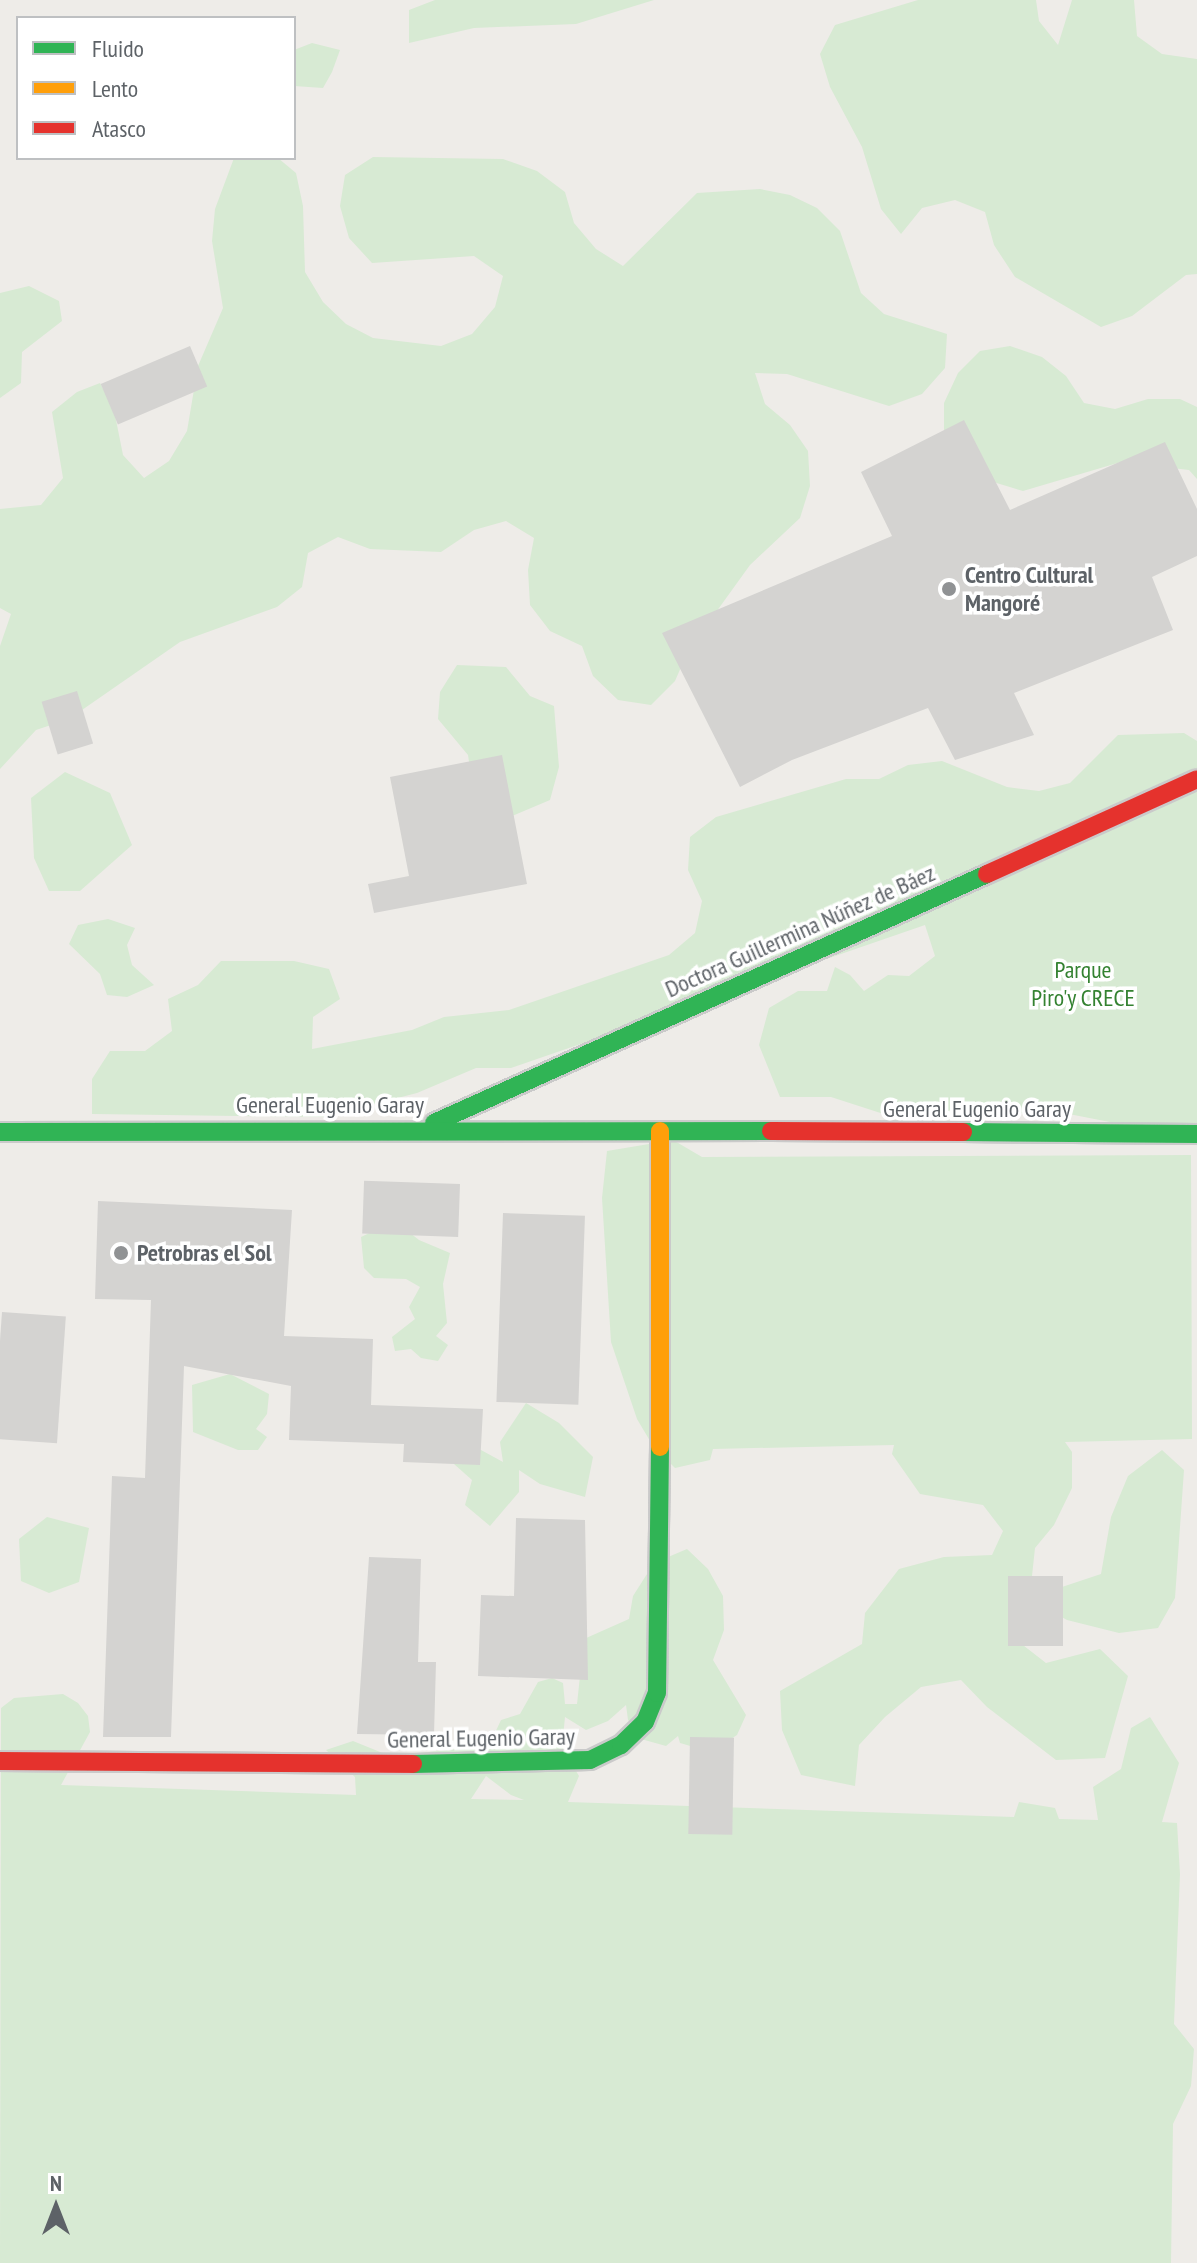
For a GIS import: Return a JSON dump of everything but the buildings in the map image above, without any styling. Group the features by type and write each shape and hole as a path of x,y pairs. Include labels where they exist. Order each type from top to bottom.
{"street":[{"name":"Doctora Guillermina Núñez de Báez","path":"423,1128 1197,779"},
{"name":"General Eugenio Garay","path":"0,1132 423,1128 1197,1134"},
{"name":"General Eugenio Garay","path":"0,1761 544,1765 590,1760 621,1745 645,1722 657,1693 660,1617 660,1131"}],"green space":[{"path":"435,0 654,0 576,24 474,28 409,43 409,10"},
{"path":"918,0 1036,0 1039,21 1058,45 1072,0 1134,0 1137,36 1162,54 1197,59 1197,274 1186,275 1132,316 1101,327 1015,277 994,245 985,212 955,200 922,208 901,234 881,209 862,147 830,87 820,54 835,25"},
{"path":"312,43 340,50 323,88 296,86 296,49"},
{"path":"373,157 503,159 537,171 565,192 574,223 596,249 623,266 697,193 760,189 790,195 817,208 840,231 861,293 884,314 947,334 945,368 922,394 889,406 787,374 755,373 765,404 790,425 808,451 810,486 800,518 750,565 688,651 675,681 651,705 618,700 593,676 582,646 550,631 530,605 528,570 534,538 506,521 474,530 441,552 370,549 338,537 308,553 302,587 277,607 180,642 69,719 36,730 0,769 0,646 11,614 0,608 0,509 41,505 63,478 52,412 77,392 100,383 114,410 123,455 144,478 169,461 187,431 198,366 223,308 212,241 215,209 233,160 280,160 296,173 303,206 305,272 323,302 346,324 373,338 441,346 472,334 495,307 503,276 474,256 372,263 349,238 340,206 345,175"},
{"path":"29,286 59,301 62,321 22,352 21,383 0,398 0,293"},
{"path":"1010,346 1042,357 1066,376 1084,403 1115,409 1148,399 1180,399 1197,407 1197,479 1189,470 1121,462 1023,491 990,481 944,437 944,403 958,373 980,351"},
{"path":"457,665 506,667 530,696 554,706 559,767 550,800 500,821 475,802 468,755 438,719 440,692"},
{"name":"Parque Piro'y CRECE","path":"1184,733 1197,741 1197,1139 1038,1108 1024,1113 896,1118 831,1097 780,1097 759,1045 769,1008 798,991 827,991 835,967 850,975 864,991 888,975 909,976 935,956 925,925 511,1068 476,1068 417,1093 323,1117 92,1114 92,1079 110,1051 145,1051 172,1031 168,999 198,985 221,961 294,961 329,969 340,999 313,1017 312,1049 412,1030 444,1017 509,1010 669,955 695,933 702,901 688,870 690,837 716,817 846,779 879,779 908,765 942,761 1007,787 1039,791 1070,783 1118,735"},
{"path":"65,772 110,793 132,845 80,891 49,891 34,858 31,798"},
{"path":"108,919 135,928 127,945 132,965 154,985 127,997 107,995 100,974 69,944 78,925"},
{"path":"673,1140 702,1157 1191,1155 1192,1439 1065,1442 1072,1452 1072,1488 1054,1525 1035,1548 1032,1576 1062,1587 1101,1574 1111,1517 1128,1476 1162,1450 1184,1470 1175,1598 1158,1628 1119,1633 1067,1620 1031,1600 1019,1642 1046,1663 1100,1649 1128,1676 1105,1758 1056,1760 987,1707 961,1680 921,1687 885,1717 859,1745 855,1786 801,1775 782,1730 780,1691 862,1644 865,1613 899,1569 944,1557 992,1555 1003,1531 983,1505 920,1494 892,1454 894,1445 713,1449 710,1460 675,1468 653,1446 637,1419 611,1342 602,1198 607,1151"},
{"path":"395,1221 419,1240 450,1253 443,1284 447,1323 436,1336 448,1345 438,1361 421,1358 411,1349 395,1351 392,1337 415,1319 409,1307 420,1287 406,1279 374,1278 364,1268 361,1237"},
{"path":"230,1374 269,1394 267,1414 256,1429 267,1437 258,1450 238,1450 193,1432 192,1385"},
{"path":"526,1403 559,1423 593,1457 585,1497 540,1484 519,1470 519,1492 490,1526 465,1505 472,1480 454,1464 481,1450 503,1462 500,1442"},
{"path":"47,1517 89,1528 79,1582 49,1593 21,1581 19,1539"},
{"path":"687,1549 708,1569 723,1596 724,1630 713,1660 746,1715 737,1735 711,1752 680,1743 678,1736 666,1746 641,1739 628,1720 626,1705 608,1721 586,1730 565,1717 562,1747 579,1776 568,1802 1014,1817 1019,1802 1055,1808 1059,1819 1098,1820 1093,1787 1121,1769 1131,1728 1150,1717 1179,1763 1162,1822 1177,1823 1180,1874 1174,2024 1194,2049 1191,2086 1173,2124 1171,2263 0,2263 1,1708 14,1698 63,1694 78,1703 88,1716 90,1732 61,1785 356,1795 355,1777 326,1750 353,1741 390,1756 457,1749 468,1737 493,1737 501,1720 520,1714 538,1682 552,1678 563,1683 565,1704 577,1704 584,1639 629,1619 633,1596 654,1563","holes":["486,1776 511,1795 524,1800 471,1799"]}],"traffic: fast":[{"path":"434,1123 987,874"},
{"path":"0,1132 771,1131"},
{"path":"963,1132 1197,1134"},
{"path":"413,1764 590,1760 621,1745 645,1722 657,1693 660,1447"}],"traffic: slow":[{"path":"660,1131 660,1447"}],"traffic: jam":[{"path":"987,874 1197,779"},
{"path":"771,1131 963,1132"},
{"path":"0,1761 413,1764"}],"place":[{"name":"Centro Cultural Mangoré","path":"949,589"},
{"name":"Petrobras el Sol","path":"121,1253"}]}
